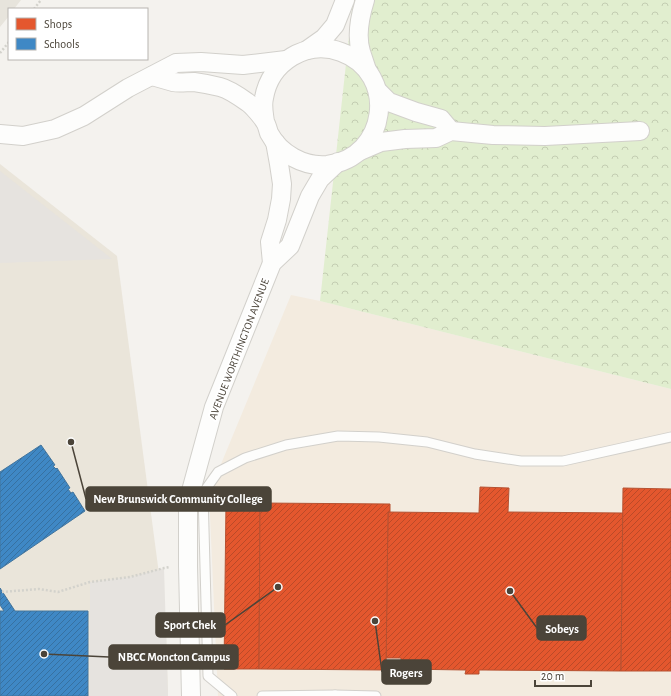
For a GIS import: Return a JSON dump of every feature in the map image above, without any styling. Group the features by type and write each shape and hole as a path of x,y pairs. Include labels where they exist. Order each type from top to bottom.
{"street":[{"path":"307,50 324,38 335,25 345,0"},
{"path":"365,0 361,15 359,37 360,51 368,71"},
{"path":"358,152 372,135 377,124 380,108 378,91 374,80 368,71 351,56 340,51 330,49 318,48 307,50 286,60 271,77 266,87 263,110 265,122 269,133 283,151 303,162 315,165 326,165 338,162 381,142 405,138 436,138 451,131 493,135 545,136 640,131"},
{"path":"0,134 23,136 55,129 84,116 128,88 176,63 201,62 242,65 286,60"},
{"path":"152,76 174,82 194,82 222,87 249,103 265,122"},
{"path":"378,91 390,102 416,112 441,119 451,131"},
{"name":"AVENUE WORTHINGTON AVENUE","path":"272,263 270,242 277,220 282,184 275,142"},
{"name":"AVENUE WORTHINGTON AVENUE","path":"191,696 188,502 214,407 272,263 290,246 310,196 320,179 338,162"}],"lane":[{"path":"232,696 208,676 203,493 218,472 245,458 286,445 338,436 379,437 427,442 475,454 521,461 563,461 671,437"},
{"path":"262,696 376,696"}],"path":[{"path":"35,8 41,0"},
{"path":"0,53 8,43"},
{"path":"2,592 39,589 58,592 90,582 130,577 164,568 188,566"}],"shaded area":[{"path":"0,0 21,0 15,8 8,8 8,17 0,27"},
{"path":"0,164 117,256 166,627 168,696 0,696"},
{"path":"0,171 102,251 112,259 0,263"},
{"path":"291,295 671,389 671,696 218,696 209,493"},
{"path":"164,568 168,696 90,696 90,582 130,577"}],"green space":[{"path":"353,0 671,0 671,389 320,301"}],"building: Shops":[{"path":"480,487 509,488 508,512 623,513 621,671 479,670 479,674 465,674 466,670 401,669 401,658 386,658 388,512 479,513"},
{"path":"623,488 671,489 671,671 621,671"},
{"path":"226,503 260,503 259,669 224,669"},
{"path":"260,503 390,504 390,512 388,512 386,670 259,669"}],"building: Schools":[{"path":"41,445 55,465 53,466 56,469 57,468 70,488 68,489 71,493 73,492 85,511 0,569 0,472"},
{"path":"0,588 15,611 88,611 88,696 0,696 0,611 4,611 0,605"}],"place":[{"name":"New Brunswick Community College","path":"71,442"},
{"name":"Sport Chek","path":"278,587"},
{"name":"Sobeys","path":"510,591"},
{"name":"Rogers","path":"375,621"},
{"name":"NBCC Moncton Campus","path":"44,654"}]}
